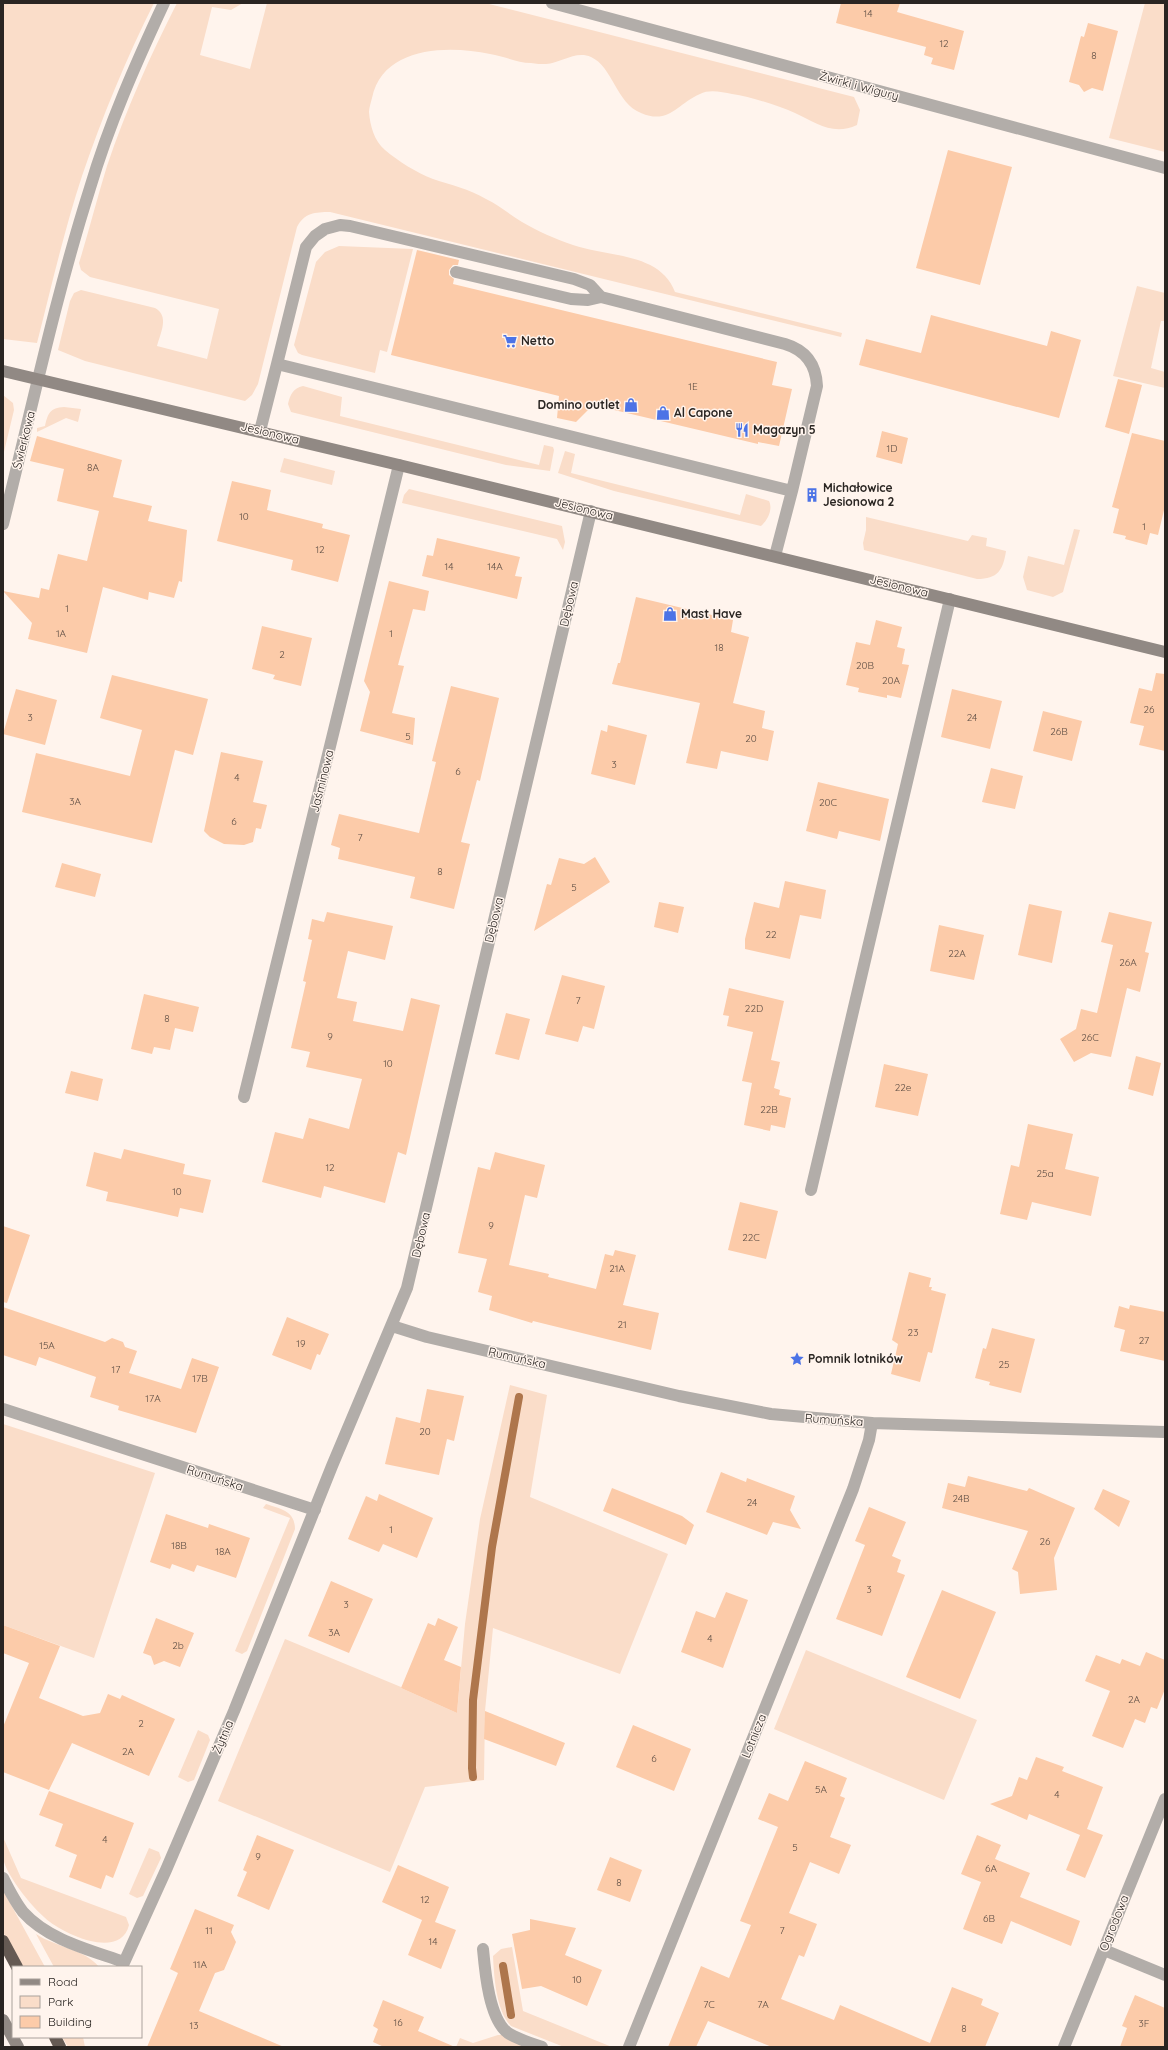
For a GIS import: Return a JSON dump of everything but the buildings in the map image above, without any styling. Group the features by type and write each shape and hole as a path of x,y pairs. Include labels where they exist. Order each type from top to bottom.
{"highway":[{"path":"3,1941 16,1966"},
{"path":"55,2038 60,2047"}],"street":[{"name":"Świerkowa","path":"3,524 39,379 90,188 133,70 164,3"},
{"name":"Żwirki i Wigury","path":"552,3 1165,168"},
{"path":"260,431 303,253 315,236 332,226 350,226 574,279 590,285 601,297"},
{"path":"456,272 571,299 588,300 601,297 785,344 800,350 814,370 817,386 775,556"},
{"path":"276,364 792,491"},
{"name":"Jesionowa","path":"3,371 399,464 1165,652"},
{"name":"Jaśminowa","path":"244,1097 399,464"},
{"name":"Dębowa","path":"392,1326 412,1273 591,511"},
{"path":"811,1190 950,599"},
{"path":"315,1510 392,1326"},
{"name":"Rumuńska","path":"392,1326 427,1337 729,1407 771,1414 872,1423 1165,1432"},
{"name":"Rumuńska","path":"3,1409 315,1510"},
{"name":"Lotnicza","path":"629,2047 853,1489 868,1446 872,1423"},
{"name":"Żytnia","path":"3,1878 12,1897 24,1913 40,1927 60,1939 123,1965 166,1870 234,1711 315,1510"},
{"name":"Ogrodowa","path":"1064,2047 1164,1805"},
{"path":"483,1949 493,2010 501,2026 509,2034 542,2047"},
{"path":"1104,1950 1165,1975"},
{"path":"3,2020 12,2036"},
{"path":"13,2038 18,2047"}],"green space":[{"path":"4,3 154,3 115,88 82,176 75,197 37,343 3,339"},
{"path":"177,3 243,3 231,10 212,7 200,55 250,69 267,3 485,3 854,97 860,110 857,125 840,129 825,127 788,110 764,102 739,95 716,91 704,92 666,115 651,116 641,113 633,108 620,94 605,69 591,57 585,55 574,56 552,63 540,64 521,62 473,51 437,50 419,53 403,59 389,68 379,81 372,98 369,112 370,122 375,137 385,150 396,158 414,170 433,179 467,190 480,196 540,232 573,245 631,258 645,263 658,269 668,279 675,292 842,333 841,337 325,212 310,214 300,222 297,227 258,384 252,395 245,401 85,361 58,350 70,301 74,293 81,290 155,308 160,311 163,320 162,331 157,346 207,359 219,309 90,277 81,270 79,263 107,166 122,124 157,43"},
{"path":"1145,3 1165,3 1165,152 1109,138"},
{"path":"339,246 413,249 387,352 380,350 375,373 302,355 298,353 294,345 316,262 325,252"},
{"path":"1137,286 1165,293 1165,321 1161,321 1151,368 1165,372 1165,388 1113,376"},
{"path":"303,386 342,397 340,416 539,465 544,445 553,447 554,450 550,471 506,465 291,412 288,404 291,395 294,390"},
{"path":"3,395 13,403 14,410 3,456"},
{"path":"64,407 81,409 78,422 66,418 37,432 37,428 45,426 50,412"},
{"path":"565,451 575,454 571,473 740,515 746,494 769,501 769,514 766,521 761,526 614,491 558,473"},
{"path":"284,458 335,471 332,485 280,472"},
{"path":"409,489 562,526 565,542 563,550 557,539 402,503 404,495"},
{"path":"866,517 968,541 972,535 987,538 986,546 1006,551 1003,563 995,575 984,579 977,579 864,550 863,543 866,530"},
{"path":"1074,529 1080,530 1063,592 1053,597 1027,590 1023,577 1028,556 1064,565"},
{"path":"510,1385 547,1395 530,1497 668,1554 620,1674 493,1628 485,1711 484,1780 425,1787 390,1872 218,1801 285,1639 401,1687 457,1713 465,1624 480,1519"},
{"path":"3,1424 155,1473 94,1658 3,1625"},
{"path":"266,1504 282,1509 290,1514 293,1518 295,1529 247,1651 242,1654 235,1651 290,1518 263,1508"},
{"path":"806,1650 977,1720 944,1800 774,1729"},
{"path":"198,1730 208,1735 210,1740 194,1780 188,1782 178,1777"},
{"path":"3,1837 21,1878 126,1917 129,1925 124,1935 116,1941 105,1943 93,1942 58,1928 50,1922 29,1902 15,1883 5,1865 3,1858"},
{"path":"149,1848 159,1852 161,1858 143,1896 137,1898 129,1894"},
{"path":"3,1890 44,1966 21,1966 3,1932"},
{"path":"36,1934 86,1956 98,1966 53,1966"},
{"path":"512,1947 523,2011 612,2047 564,2047 511,2026 506,2020 499,2003 495,1983 493,1956 501,1949"},
{"path":"498,2035 503,2035 526,2047 456,2047 460,2038 473,2043"},
{"path":"63,2038 83,2038 85,2047 68,2047"}],"waterway":[{"path":"473,1777 473,1700 492,1547 519,1397"},
{"path":"503,1966 511,2015"}],"place":[{"name":"Netto","path":"510,341"},
{"name":"Domino outlet","path":"631,405"},
{"name":"Al Capone","path":"663,413"},
{"name":"Magazyn 5","path":"742,430"},
{"name":"Michałowice Jesionowa 2","path":"812,495"},
{"name":"Mast Have","path":"670,614"},
{"name":"Pomnik lotników","path":"797,1359"}]}
